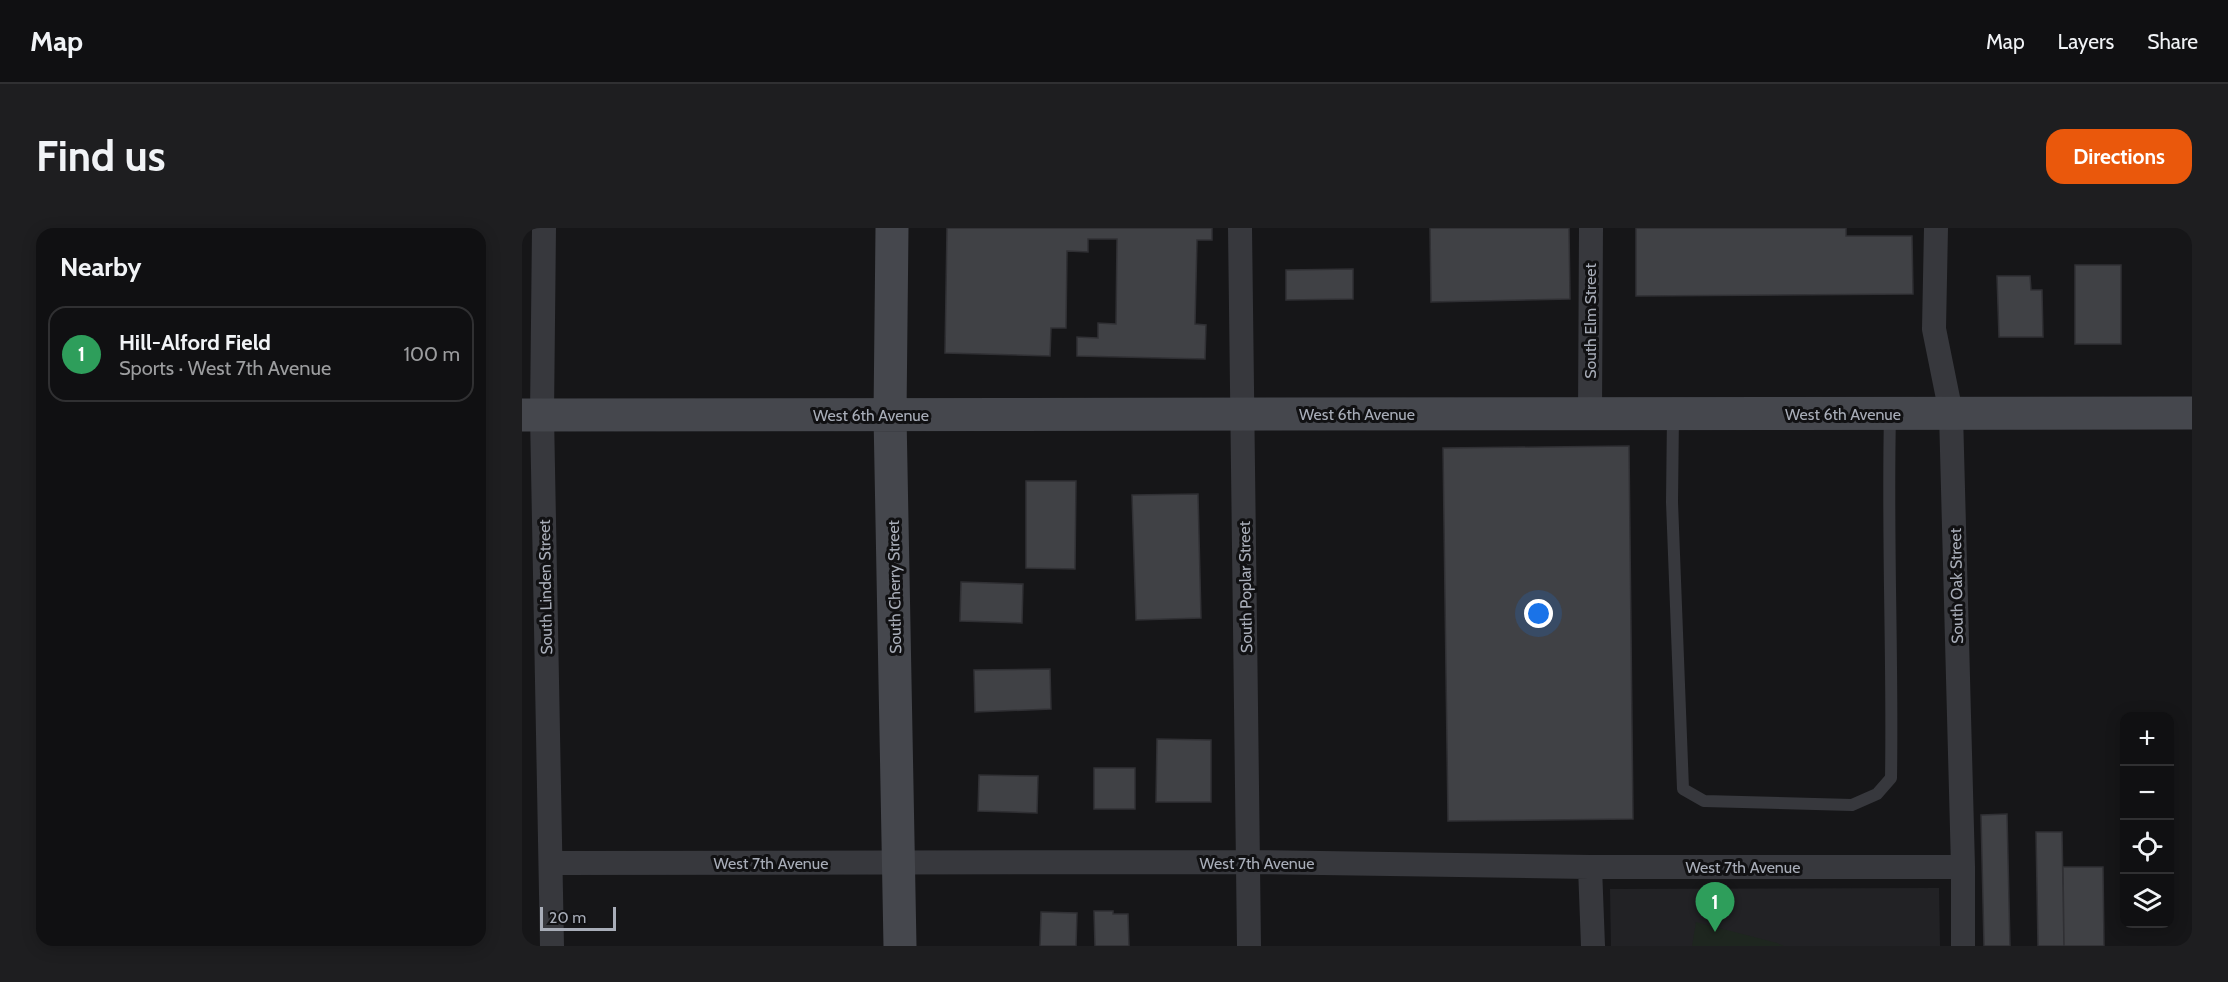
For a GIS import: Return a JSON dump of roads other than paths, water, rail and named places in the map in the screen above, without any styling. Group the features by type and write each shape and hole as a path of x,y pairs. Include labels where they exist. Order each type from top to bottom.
{"main road":[{"name":"South Cherry Street","path":"892,228 890,415 900,946"},
{"name":"West 6th Avenue","path":"532,415 2192,413"}],"street":[{"name":"South Linden Street","path":"544,228 532,415 551,863 552,946"},
{"name":"South Poplar Street","path":"1240,228 1249,946"},
{"name":"South Elm Street","path":"1590,414 1591,228"},
{"name":"South Oak Street","path":"1936,228 1934,329 1951,413 1963,946"},
{"name":"West 7th Avenue","path":"551,863 1249,862 1590,867 1963,867"},
{"path":"1590,867 1593,946"}],"lane":[{"path":"1673,414 1672,502 1683,789 1704,801 1852,805 1877,794 1892,778 1890,414"}],"place":[{"name":"Hill-Alford Field","path":"1715,932"}]}
